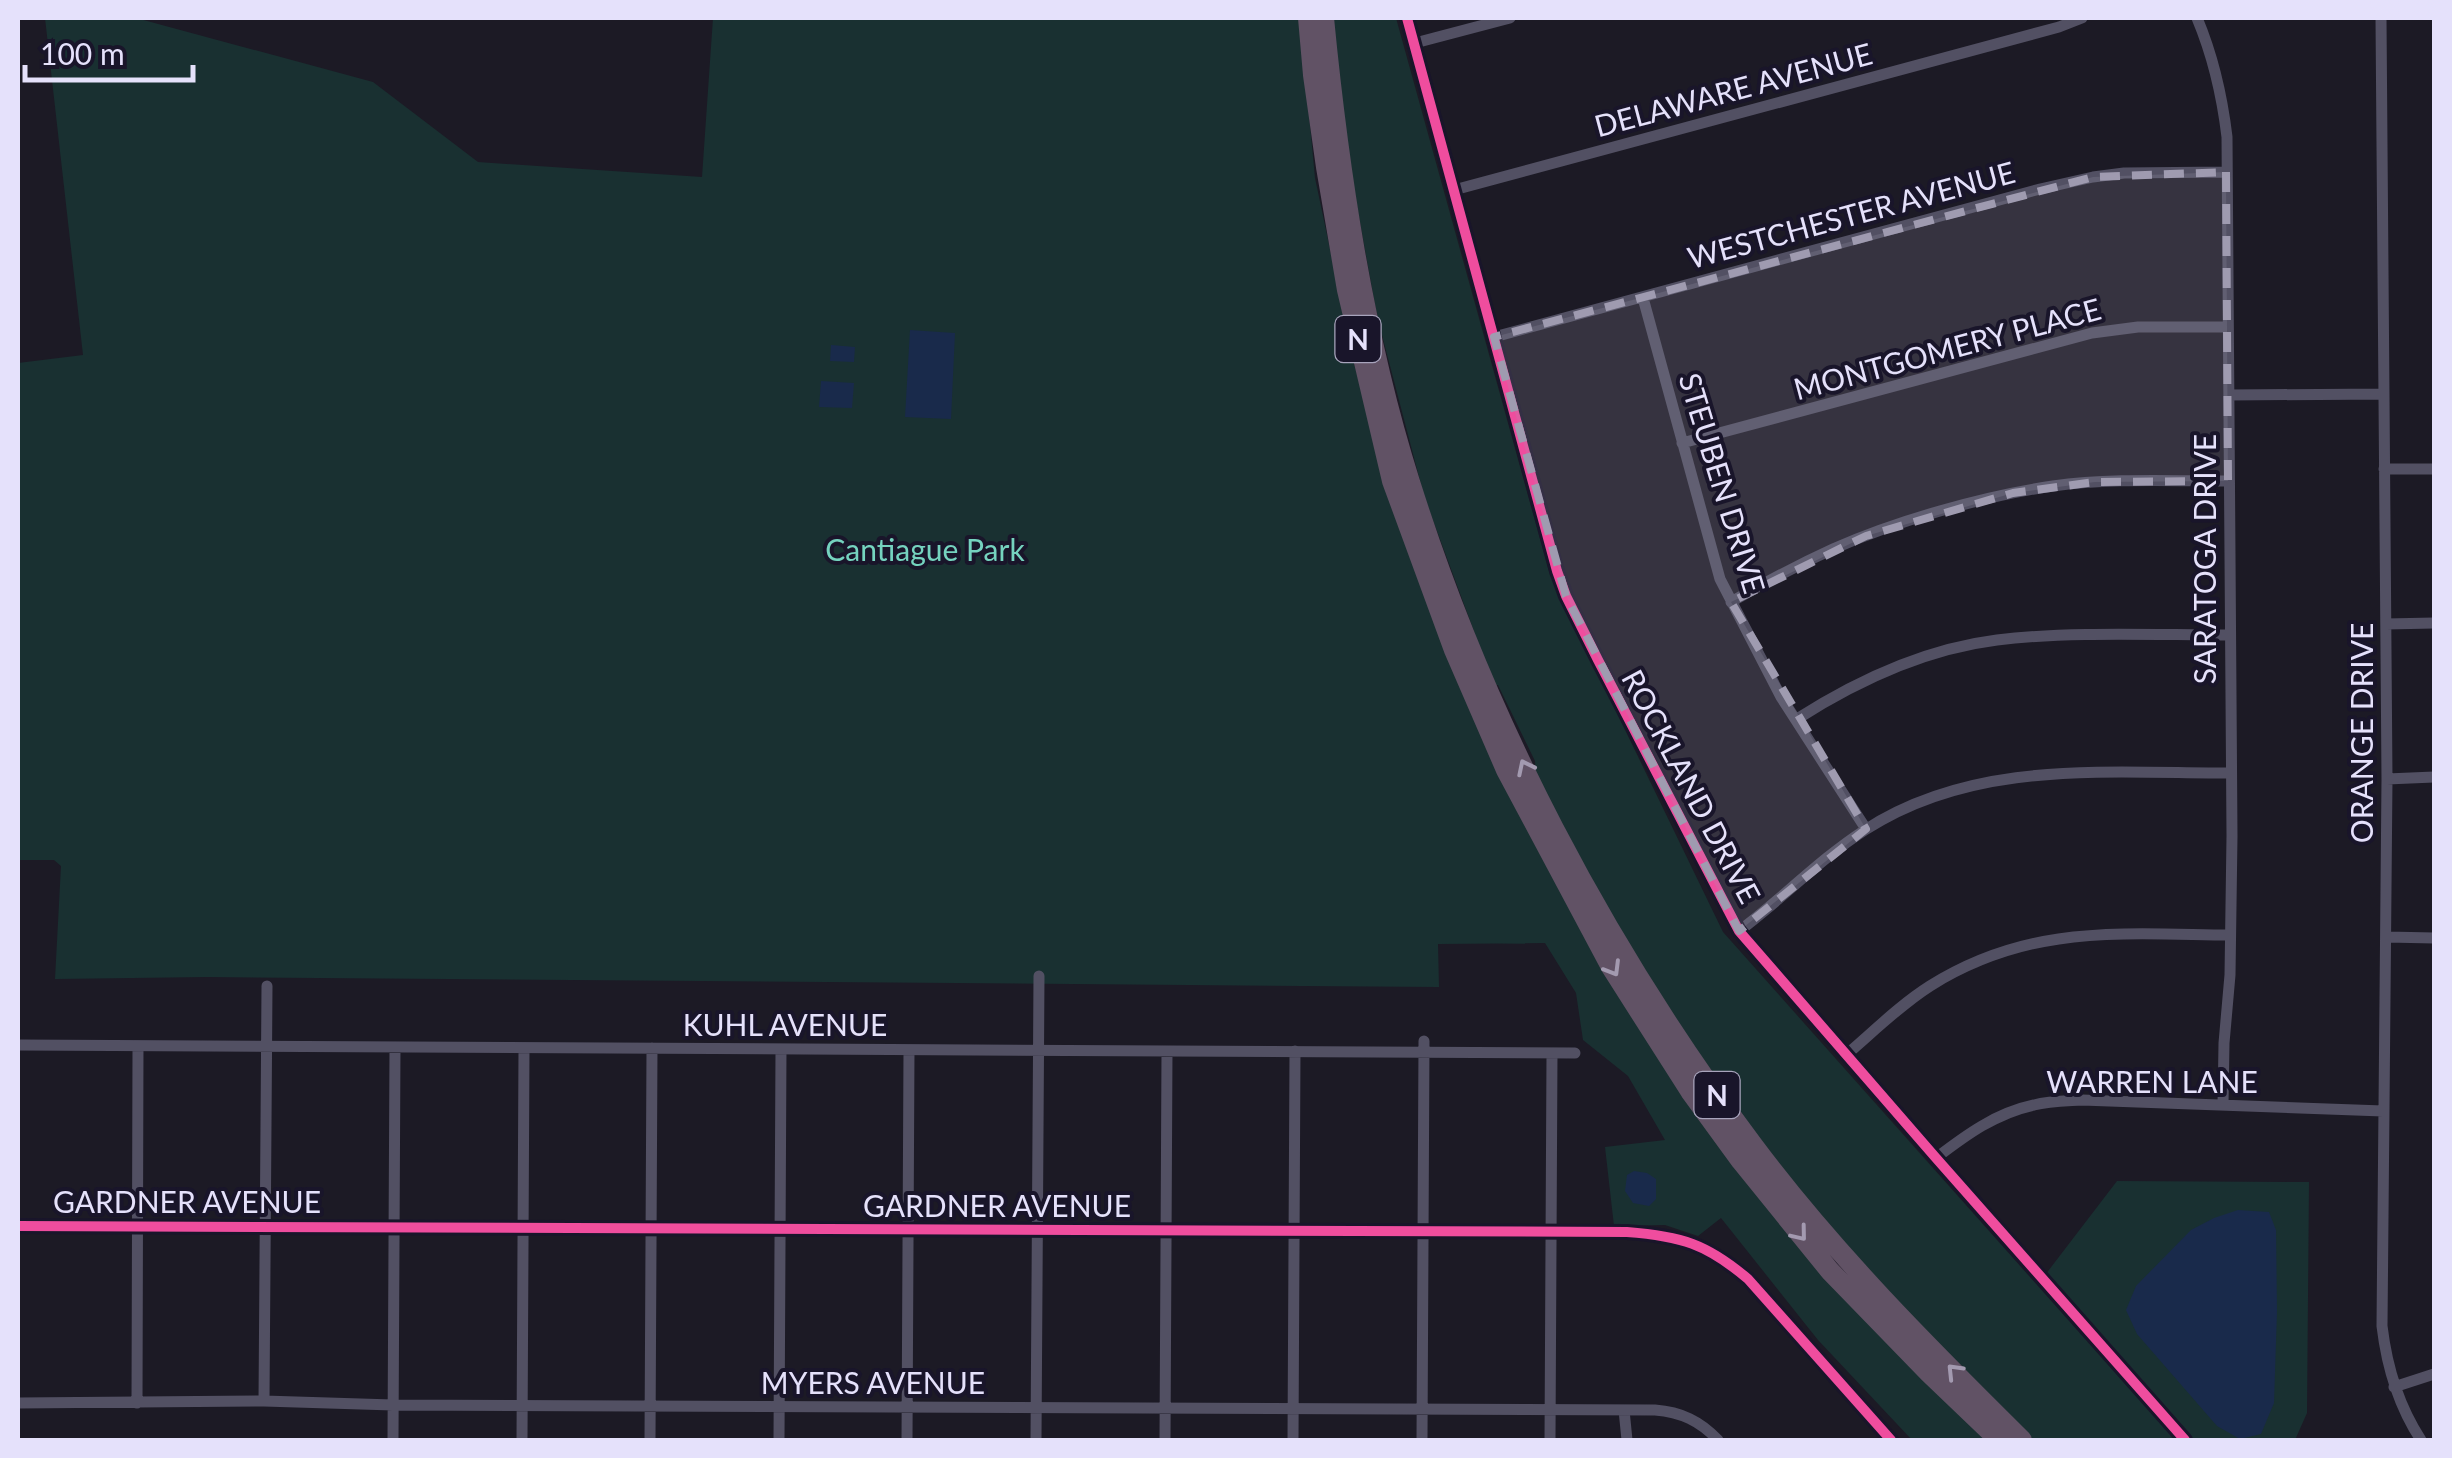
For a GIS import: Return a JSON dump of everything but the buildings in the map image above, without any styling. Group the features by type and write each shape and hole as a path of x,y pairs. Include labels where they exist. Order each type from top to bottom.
{"highway":[{"name":"N","path":"1308,18 1313,76 1346,290 1392,481 1522,801 1611,967 1690,1091 1741,1161 1830,1271 1928,1374 1999,1440"},
{"name":"N","path":"1324,18 1335,130 1368,312 1391,414 1462,649"},
{"name":"N","path":"1481,695 1582,884 1672,1032 1755,1148 1825,1234 2022,1440"}],"street":[{"name":"ROCKLAND DRIVE","path":"1408,18 1566,596 1740,931 2185,1440"},
{"path":"1415,43 1510,18"},
{"name":"DELAWARE AVENUE","path":"1454,190 2082,18"},
{"name":"SARATOGA DRIVE","path":"2197,18 2211,51 2227,137 2231,773 2223,1105"},
{"name":"ORANGE DRIVE","path":"2381,18 2386,624 2382,1326 2394,1387 2421,1440"},
{"name":"WESTCHESTER AVENUE","path":"1494,337 2093,176 2226,172"},
{"name":"STEUBEN DRIVE","path":"1643,298 1713,557 1731,602 1781,697 1866,829"},
{"name":"MONTGOMERY PLACE","path":"1682,442 2092,332 2138,326 2227,327"},
{"path":"2228,396 2384,394"},
{"path":"2384,469 2434,469"},
{"path":"1731,602 1795,566 1866,536 2013,493 2095,482 2228,480"},
{"path":"2386,624 2434,623"},
{"path":"1797,719 1874,675 1976,644 2047,636 2230,635"},
{"path":"1740,931 1866,829 1924,800 2007,777 2231,773"},
{"path":"2386,778 2434,777"},
{"path":"1846,1055 1926,988 1958,969 2008,949 2090,934 2230,935"},
{"path":"2386,937 2434,938"},
{"path":"1036,1440 1039,976"},
{"path":"264,1402 266,986"},
{"name":"KUHL AVENUE","path":"18,1045 1167,1051 1423,1046 1574,1053"},
{"path":"136,1403 138,1046"},
{"path":"1422,1440 1423,1046"},
{"path":"393,1440 395,1047"},
{"path":"522,1440 524,1048"},
{"path":"650,1440 652,1048"},
{"path":"779,1440 781,1049"},
{"path":"907,1440 909,1050"},
{"path":"1165,1440 1167,1051"},
{"path":"1293,1440 1294,1051"},
{"path":"1550,1440 1552,1053"},
{"name":"WARREN LANE","path":"1936,1158 1982,1126 2019,1108 2038,1104 2082,1100 2384,1111"},
{"name":"GARDNER AVENUE","path":"18,1226 1663,1234 1696,1244 1748,1280 1891,1440"},
{"path":"2394,1387 2434,1374"},
{"name":"MYERS AVENUE","path":"18,1403 1624,1410 1673,1412 1698,1422 1718,1440"},
{"path":"1624,1410 1627,1440"}],"highlighted area":[{"path":"2226,172 2228,481 2095,482 2013,493 1866,536 1731,602 1866,829 1739,931 1566,596 1494,337 2093,177"}],"green space":[{"name":"Cantiague Park","path":"45,18 136,18 373,82 478,162 702,177 713,18 1300,18 1315,178 1354,363 1388,487 1475,634 1424,496 1377,316 1344,134 1331,18 1396,18 1550,575 1723,932 2175,1440 2033,1440 1994,1405 1806,1202 1743,1121 1636,961 1536,776 1535,761 1498,685 1460,687 1494,759 1682,1088 1987,1440 1912,1440 1818,1340 1721,1218 1698,1236 1665,1225 1614,1226 1605,1147 1665,1140 1628,1076 1583,1040 1576,993 1545,943 1438,944 1439,987 55,979 61,866 54,860 18,860 18,363 83,355"},
{"path":"2117,1181 2309,1182 2307,1413 2295,1440 2185,1440 2042,1279"}],"water":[{"path":"910,330 955,333 951,419 905,417"},
{"path":"831,345 855,347 854,362 830,361"},
{"path":"821,381 854,383 852,408 819,407"},
{"path":"1634,1171 1656,1179 1656,1199 1649,1206 1633,1203 1625,1191 1627,1175"},
{"path":"2238,1210 2269,1212 2276,1230 2277,1311 2274,1403 2261,1434 2240,1439 2217,1426 2137,1334 2126,1310 2136,1286 2191,1230"}],"cycle path":[{"path":"1407,18 1566,596 1739,931 2185,1440"},
{"path":"18,1226 1646,1234 1678,1239 1706,1250 1748,1279 1891,1440"}]}
